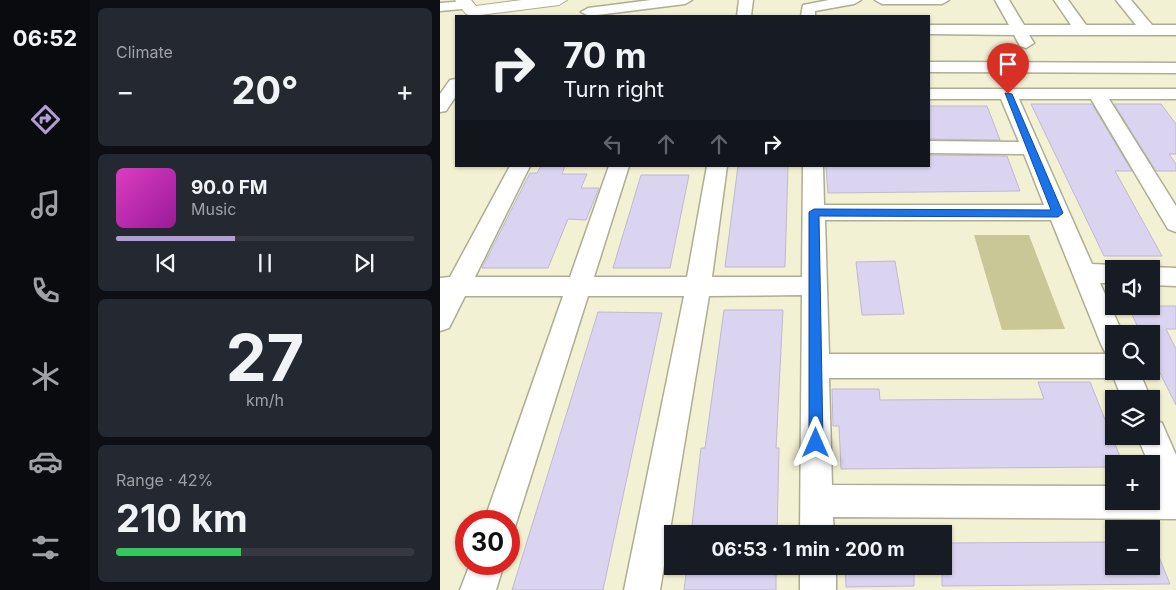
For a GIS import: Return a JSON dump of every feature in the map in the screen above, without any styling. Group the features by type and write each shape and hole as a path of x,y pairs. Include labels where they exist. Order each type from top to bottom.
{"street":[{"path":"440,7 470,8 559,0"},
{"path":"588,12 686,0"},
{"path":"744,15 746,0"},
{"path":"808,15 808,8 854,0"},
{"path":"882,0 943,2"},
{"path":"1002,0 1039,68"},
{"path":"1061,0 1082,30"},
{"path":"1123,0 1148,30"},
{"path":"930,30 1176,30"},
{"path":"930,67 1176,68"},
{"path":"440,107 455,85"},
{"path":"930,94 1176,94"},
{"path":"1008,94 1106,325"},
{"path":"1097,94 1176,224"},
{"path":"930,147 1030,148"},
{"path":"440,321 449,287 519,167"},
{"path":"505,510 619,167"},
{"path":"642,590 698,286 717,167"},
{"path":"813,167 817,525"},
{"path":"814,212 1058,213"},
{"path":"1083,273 1105,274"},
{"path":"1160,276 1176,277"},
{"path":"449,287 815,286"},
{"path":"816,366 1105,366"},
{"path":"1156,445 1176,491"},
{"path":"817,501 1176,503"},
{"path":"478,590 483,575"},
{"path":"818,575 818,590"}],"shaded area":[{"path":"974,235 1029,235 1065,329 1002,330"}],"building":[{"path":"1031,104 1092,104 1132,171 1115,171 1162,256 1104,256"},
{"path":"1114,104 1161,104 1176,124 1176,154 1169,154 1176,164 1176,171 1156,171"},
{"path":"930,106 987,106 1000,140 930,139"},
{"path":"930,155 1007,156 1020,191 828,193 826,167 930,167"},
{"path":"540,167 565,167 562,174 587,174 581,188 599,188 586,220 568,219 548,268 482,268 530,173 537,173"},
{"path":"738,167 788,167 785,267 725,267"},
{"path":"641,175 689,175 670,268 613,268"},
{"path":"895,261 904,314 862,315 856,262"},
{"path":"1160,306 1176,306 1176,329 1166,329 1176,349 1176,405 1160,373 1160,325 1137,325 1132,315 1160,315"},
{"path":"724,310 783,310 776,448 779,448 777,525 692,525 701,448 705,448"},
{"path":"598,312 662,313 603,590 512,590 517,575 520,575 520,564"},
{"path":"1038,382 1090,382 1105,419 1105,445 1115,445 1119,455 1105,455 1105,467 841,469 839,426 833,426 832,389 879,389 880,400 1044,399"},
{"path":"1105,542 1105,575 1160,575 1160,559 1170,584 942,586 942,575 952,575 952,543"},
{"path":"686,575 776,575 776,590 684,590"},
{"path":"845,575 914,575 914,586 846,587"}],"route":[{"path":"816,443 814,212 1058,213 1008,94"}]}
